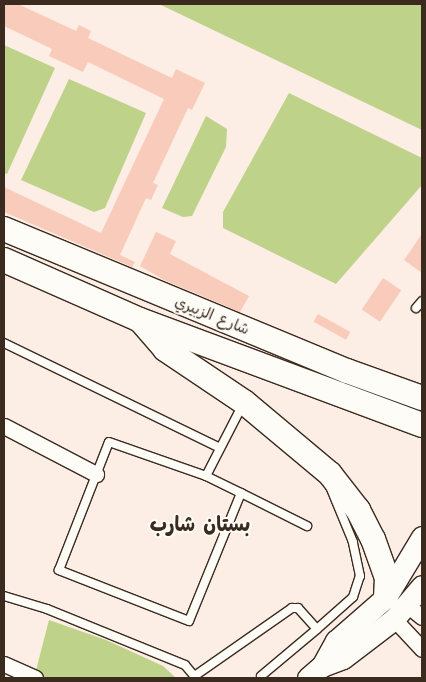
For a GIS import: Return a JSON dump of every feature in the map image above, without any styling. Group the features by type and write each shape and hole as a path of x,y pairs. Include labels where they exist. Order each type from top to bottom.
{"main road":[{"name":"شارع الزبيري","path":"4,229 347,371 422,398"},
{"path":"11,263 16,248 42,246"},
{"name":"شارع الزبيري","path":"11,263 140,320 422,425"},
{"path":"140,320 165,349 244,402 330,474 358,510 373,539 387,578 402,609"},
{"path":"402,609 422,537"},
{"path":"422,558 422,572"},
{"path":"315,672 336,641 402,609 422,586"}],"street":[{"path":"4,426 96,474"},
{"path":"402,609 422,649"},
{"path":"4,664 35,678"}],"lane":[{"path":"416,308 422,302"},
{"path":"4,343 220,448"},
{"path":"206,476 244,402"},
{"path":"241,493 189,621 60,570 109,442 206,476 241,493 306,526"},
{"path":"261,676 353,597 360,576 350,530 329,490 330,474"},
{"path":"4,596 47,610 176,661 196,677 292,608 298,608 317,629"}],"green space":[{"path":"159,4 422,4 422,130"},
{"path":"4,45 55,68 7,174 4,173"},
{"path":"69,79 146,113 105,208 94,212 21,180"},
{"path":"289,93 422,158 422,185 336,284 223,228 223,212"},
{"path":"206,116 227,129 226,147 192,216 183,217 162,208"},
{"path":"49,620 106,640 163,666 176,678 34,678"}],"building":[{"path":"4,4 18,4 76,31 79,25 91,31 88,38 172,78 176,69 205,83 192,110 188,108 153,183 158,185 151,200 146,198 120,255 135,262 132,267 4,212 4,187 101,233 164,99 88,62 83,72 49,56 52,49 4,26"},
{"path":"156,232 176,241 170,254 249,296 240,312 164,280 140,266"},
{"path":"422,234 422,273 404,260"},
{"path":"383,278 401,290 380,322 362,310"},
{"path":"318,314 350,332 346,340 314,322"}],"district":[{"name":"بستان شارب","path":"200,525"}]}
